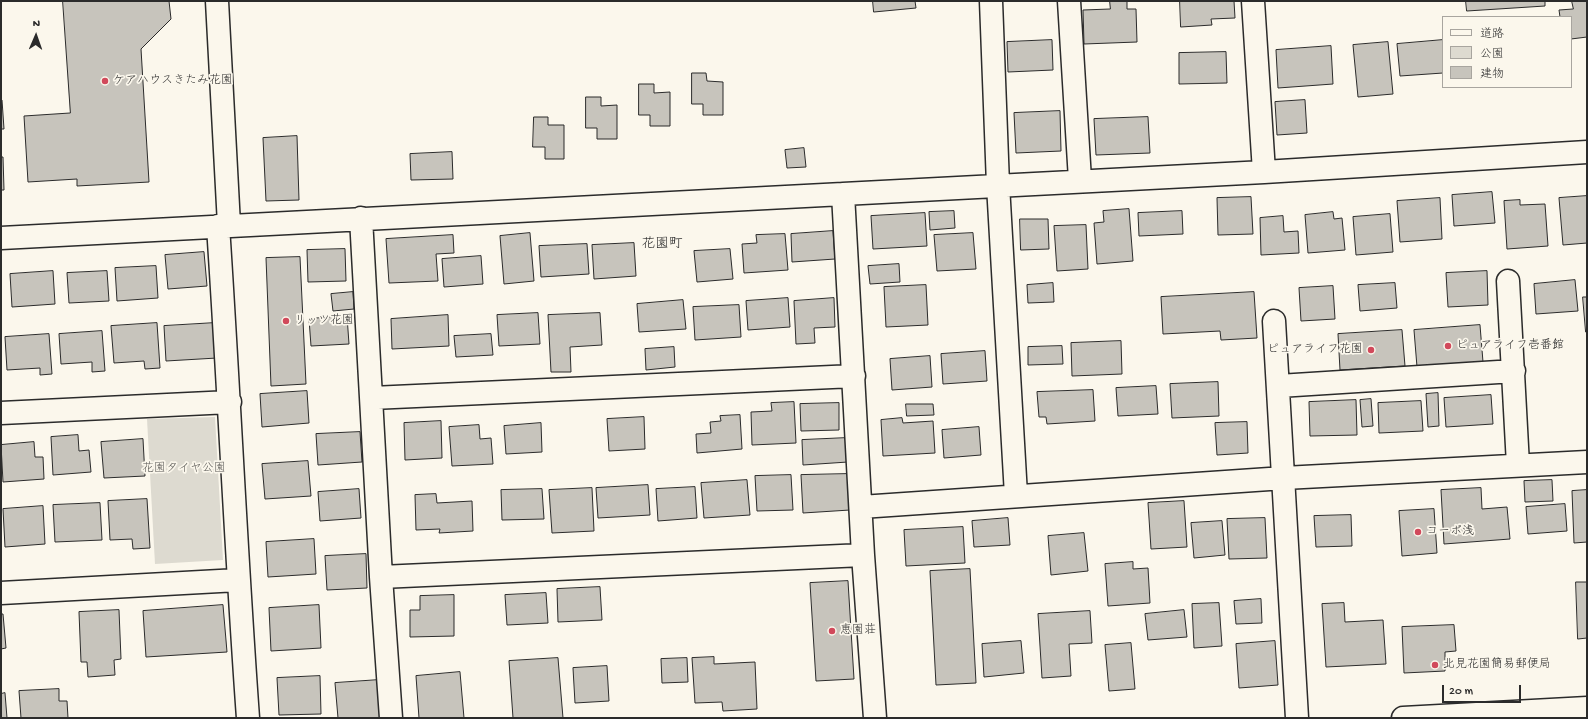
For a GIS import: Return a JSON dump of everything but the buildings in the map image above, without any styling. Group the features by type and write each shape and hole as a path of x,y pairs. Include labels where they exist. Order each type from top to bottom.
{"street":[{"path":"217,1 230,402 238,580 248,718"},
{"path":"991,1 998,185 1016,495"},
{"path":"1069,1 1080,180"},
{"path":"1253,1 1264,172"},
{"path":"1,238 224,225 843,194 1080,180 1264,172 1587,152"},
{"path":"843,194 860,507 875,718"},
{"path":"361,218 381,577 391,718"},
{"path":"1508,280 1518,466"},
{"path":"1274,321 1279,386 1297,718"},
{"path":"1279,386 1514,372"},
{"path":"372,398 854,376"},
{"path":"1,413 230,402"},
{"path":"860,507 1016,495 1284,478 1587,462"},
{"path":"381,577 863,555"},
{"path":"1,593 238,580"},
{"path":"1403,718 1587,708"}],"green space":[{"name":"花園タイヤ公園","path":"215,417 223,560 155,564 147,419"}],"place":[{"name":"ケアハウスきたみ花園","path":"105,81"},
{"name":"リッツ花園","path":"286,321"},
{"name":"ピュアライフ壱番館","path":"1448,346"},
{"name":"ピュアライフ花園","path":"1371,350"},
{"name":"コーポ浅","path":"1418,532"},
{"name":"恵園荘","path":"832,631"},
{"name":"北見花園簡易郵便局","path":"1435,665"}],"district":[{"name":"花園町","path":"662,245"}]}
